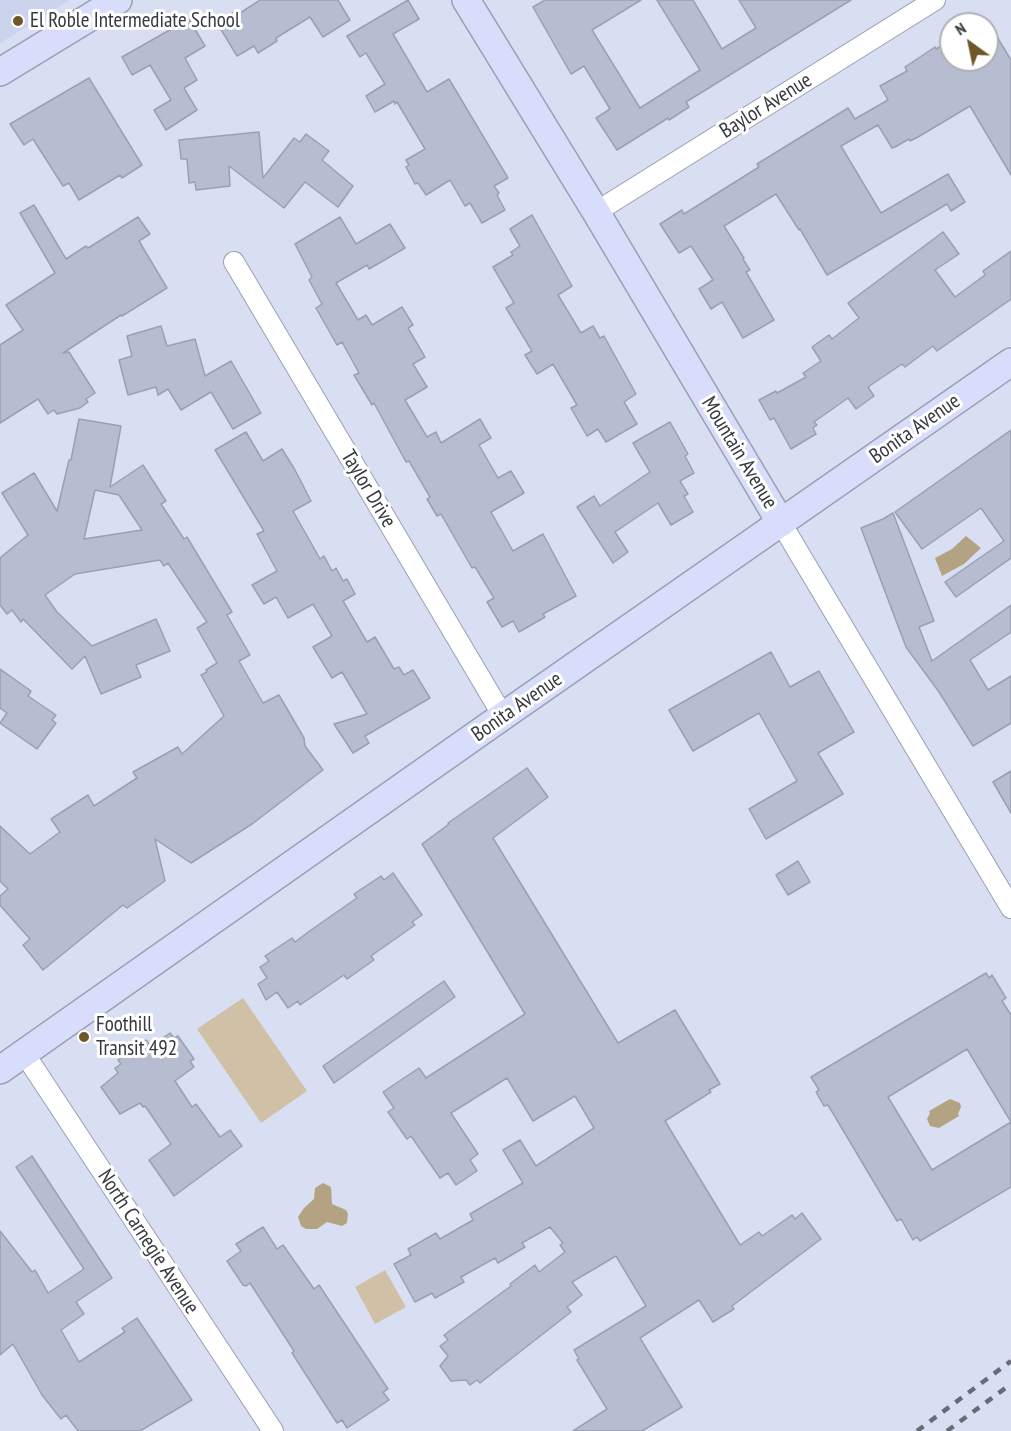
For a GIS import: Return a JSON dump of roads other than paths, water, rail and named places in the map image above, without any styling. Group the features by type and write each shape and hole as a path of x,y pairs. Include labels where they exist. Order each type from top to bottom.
{"main road":[{"path":"0,72 118,0"},
{"name":"Mountain Avenue","path":"466,0 596,212 781,523"},
{"name":"Bonita Avenue","path":"0,1070 502,716 1011,362"}],"street":[{"name":"Baylor Avenue","path":"596,212 935,0"},
{"name":"Taylor Drive","path":"234,262 502,716"},
{"name":"Mountain Avenue","path":"781,523 1011,908"},
{"name":"North Carnegie Avenue","path":"24,1053 273,1431"}],"railway":[{"path":"917,1431 1011,1361"},
{"path":"947,1431 1011,1384"}],"place":[{"name":"El Roble Intermediate School","path":"18,21"},
{"name":"Foothill Transit 492","path":"84,1037"}]}
